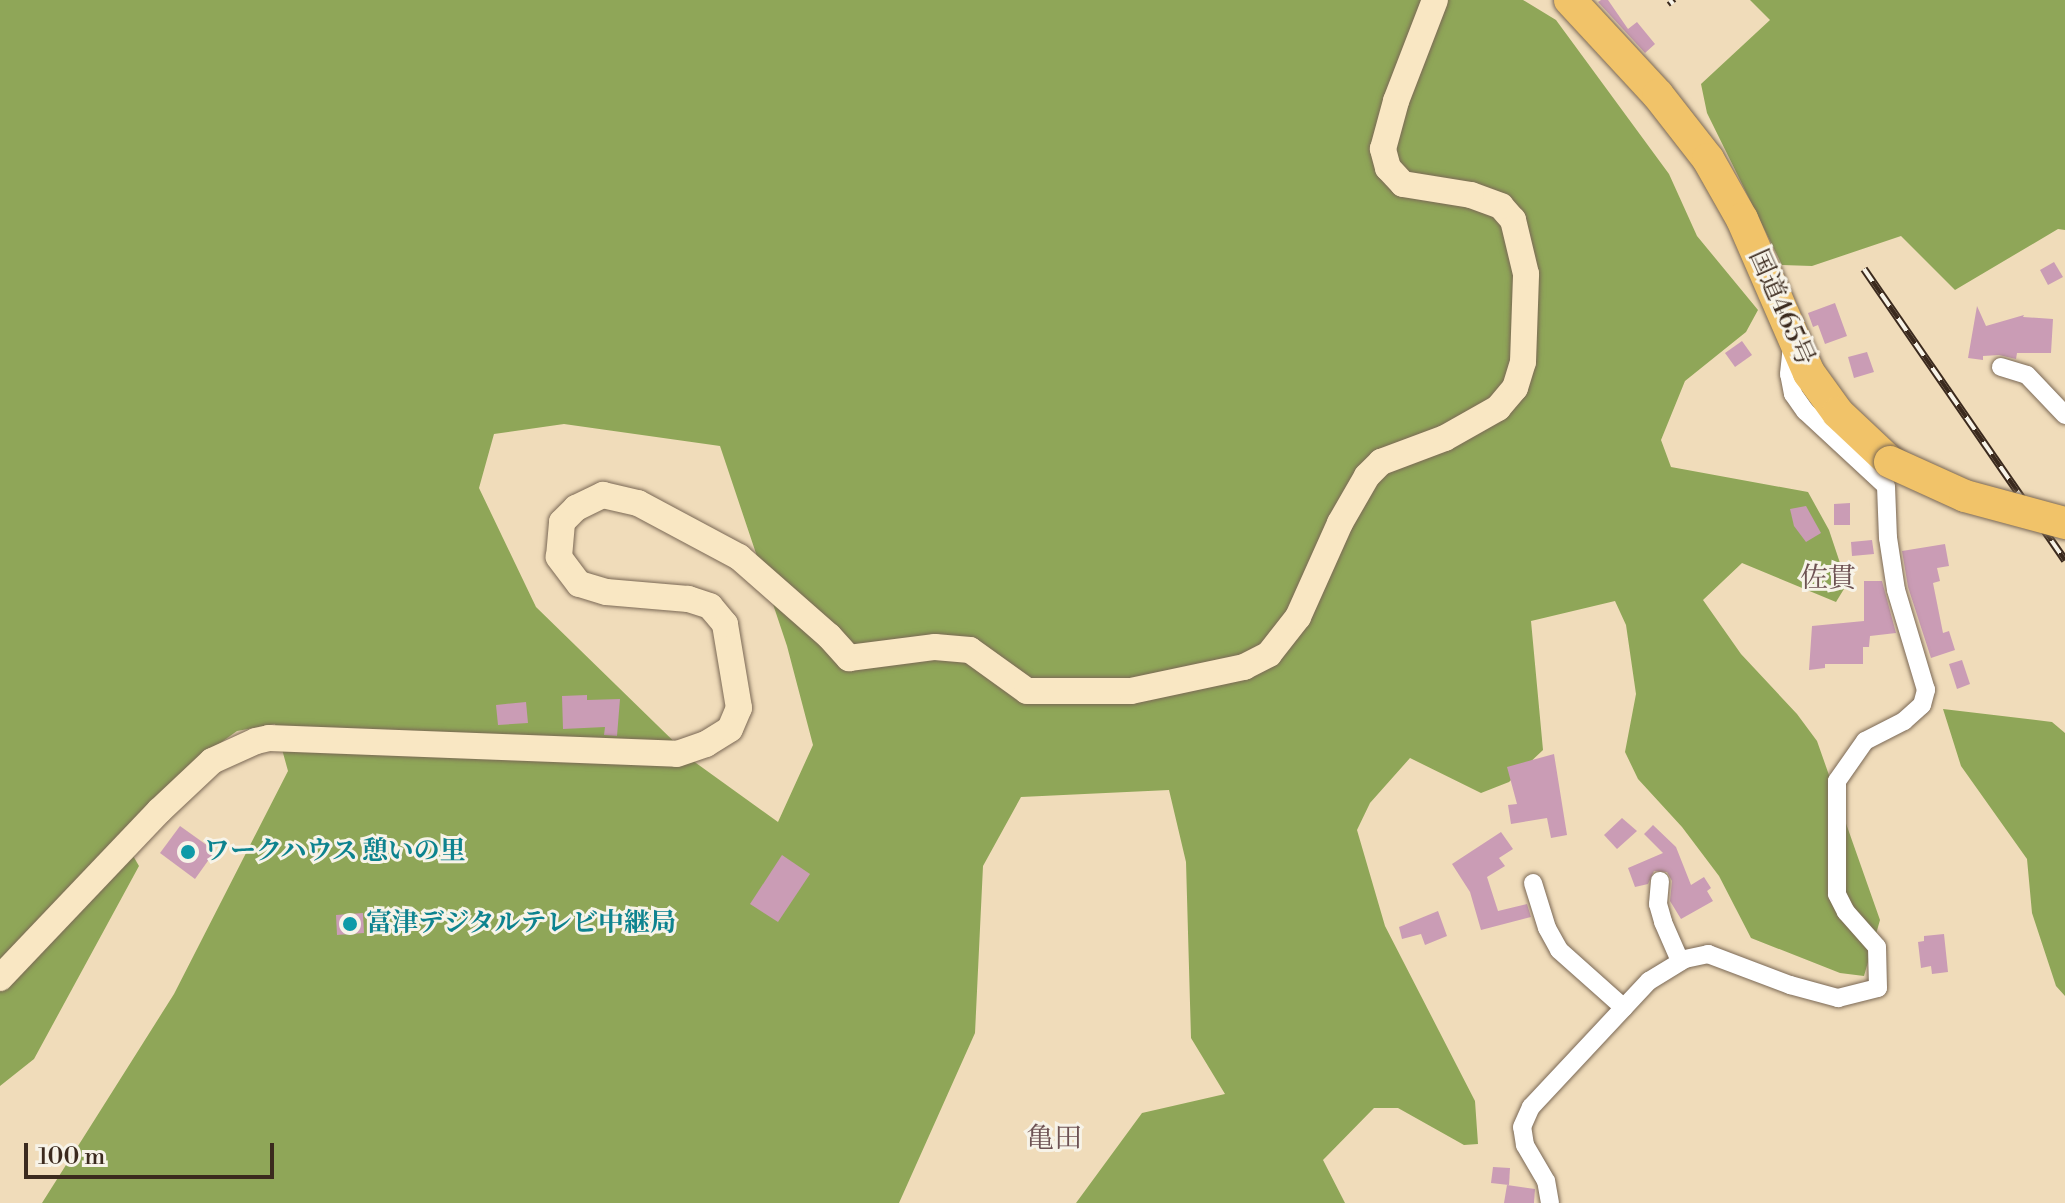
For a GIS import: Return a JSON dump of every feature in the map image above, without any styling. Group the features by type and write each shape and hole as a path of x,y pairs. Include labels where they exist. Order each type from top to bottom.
{"highway":[{"name":"国道465号","path":"1570,0 1658,95 1708,159 1742,219 1793,339 1825,398 1861,438 1890,462 1965,496 2065,523"}],"street":[{"path":"0,978 159,811 212,761 256,741 269,738 677,754 706,744 730,729 739,708 725,624 710,606 688,599 606,592 579,584 559,557 562,522 576,508 603,495 638,503 739,557 829,636 849,658 935,647 970,650 1027,691 1131,691 1244,667 1269,654 1298,617 1340,523 1367,476 1381,462 1445,438 1498,408 1515,388 1523,362 1526,274 1513,220 1501,206 1471,195 1403,184 1388,168 1383,149 1396,101 1435,0"},
{"path":"1550,1203 1546,1181 1525,1145 1522,1127 1531,1107 1649,981 1680,961 1708,954 1790,985 1838,998 1878,988 1877,947 1846,912 1837,894 1837,781 1865,741 1904,721 1922,705 1926,690 1896,590 1888,538 1886,486 1805,411 1793,394 1789,374 1793,339"},
{"path":"2001,367 2027,375 2065,415"},
{"path":"1660,881 1660,913 1680,961"},
{"path":"1533,883 1547,928 1559,950 1624,1008"}],"green space":[{"path":"0,0 1523,0 1556,20 1669,174 1697,236 1758,310 1746,332 1685,381 1661,440 1671,467 1808,492 1829,530 1847,584 1836,602 1742,563 1703,600 1741,654 1797,714 1817,741 1880,920 1864,976 1840,973 1751,938 1719,876 1682,827 1638,779 1625,752 1636,694 1626,625 1615,601 1531,621 1543,750 1509,782 1481,793 1410,758 1370,803 1357,830 1385,926 1475,1101 1478,1144 1464,1145 1398,1108 1374,1108 1323,1160 1345,1203 1076,1203 1142,1113 1225,1094 1191,1038 1186,862 1169,790 1021,797 983,866 975,1033 899,1203 42,1203 174,994 288,771 275,724 237,731 187,767 122,837 139,866 34,1059 0,1086","holes":["564,424 720,446 787,646 813,745 778,822 696,763 536,607 479,488 494,434"]},
{"path":"1750,0 2065,0 2065,230 2058,229 1955,290 1901,236 1812,266 1782,265 1707,113 1701,84 1770,20"},
{"path":"1943,709 2052,722 2065,733 2065,996 2056,986 2032,913 2027,859 1961,766"}],"building":[{"path":"1608,0 1628,29 1637,22 1655,44 1645,53 1598,2"},
{"path":"2054,262 2063,277 2048,285 2040,270"},
{"path":"1835,303 1847,336 1825,344 1818,325 1813,327 1808,313"},
{"path":"1977,306 1986,326 2024,315 2053,319 2051,353 2017,353 2016,359 1999,355 1983,356 1983,360 1968,358"},
{"path":"1742,341 1752,355 1735,367 1725,353"},
{"path":"1867,352 1874,372 1854,378 1848,357"},
{"path":"1850,503 1850,525 1834,525 1834,504"},
{"path":"1806,506 1821,533 1806,542 1794,526 1790,509"},
{"path":"1872,540 1874,554 1852,556 1851,542"},
{"path":"1945,544 1949,566 1937,568 1940,581 1933,583 1943,633 1949,631 1955,650 1931,658 1908,587 1902,551"},
{"path":"1864,581 1882,581 1896,633 1870,636 1869,647 1863,647 1863,664 1825,664 1825,668 1809,670 1812,626 1864,621"},
{"path":"1962,660 1970,684 1957,689 1949,664"},
{"path":"587,695 587,700 620,699 617,736 604,735 605,727 563,729 562,696"},
{"path":"526,702 528,723 498,725 496,705"},
{"path":"1554,754 1567,835 1551,838 1547,818 1511,824 1508,805 1517,804 1507,767"},
{"path":"1622,818 1637,831 1617,849 1604,835"},
{"path":"1653,825 1676,847 1691,885 1704,877 1711,888 1707,891 1713,901 1681,919 1670,901 1672,881 1667,872 1654,871 1648,884 1635,887 1628,868 1663,853 1644,834"},
{"name":"ワークハウス 憩いの里","path":"180,826 215,851 195,879 160,853"},
{"path":"1501,832 1513,849 1499,858 1505,866 1487,877 1498,911 1527,904 1531,917 1481,930 1470,892 1452,864"},
{"path":"782,855 810,874 778,922 750,904"},
{"path":"1438,911 1447,936 1425,945 1421,934 1402,939 1399,927"},
{"name":"富津デジタルテレビ中継局","path":"363,913 364,933 337,935 336,915"},
{"path":"1944,934 1948,972 1932,974 1931,966 1921,968 1918,942 1924,941 1924,936"},
{"path":"1493,1167 1510,1168 1509,1185 1491,1183"},
{"path":"1507,1185 1535,1189 1534,1203 1504,1203"}],"railway":[{"path":"1670,0 1673,4"},
{"path":"1864,269 2065,560"}],"place":[{"name":"ワークハウス 憩いの里","path":"188,852"},
{"name":"富津デジタルテレビ中継局","path":"350,924"}],"district":[{"name":"佐貫","path":"1828,579"},
{"name":"亀田","path":"1054,1139"}]}
